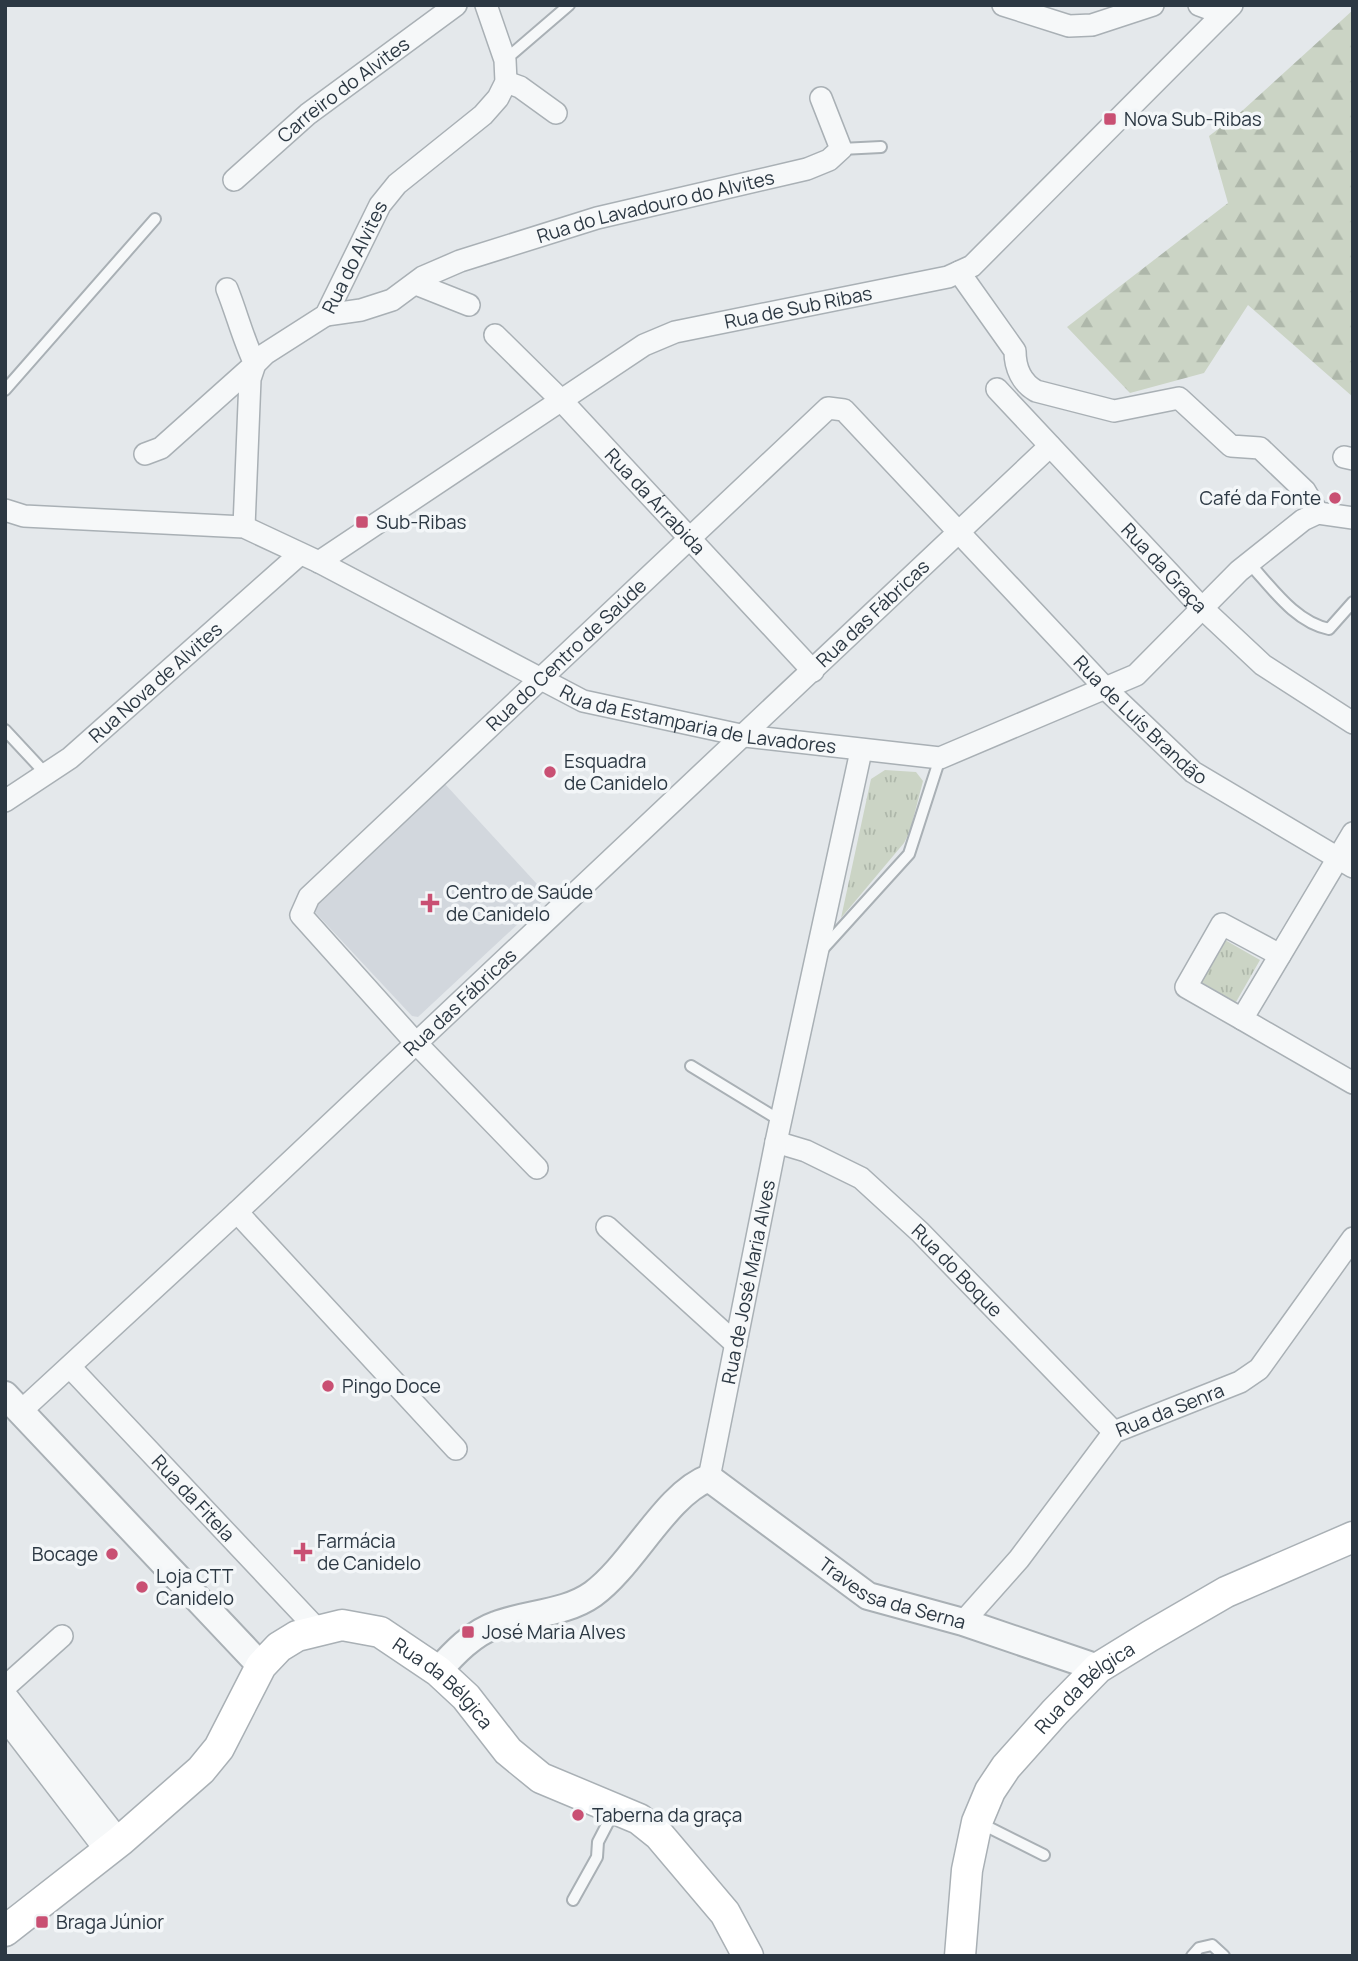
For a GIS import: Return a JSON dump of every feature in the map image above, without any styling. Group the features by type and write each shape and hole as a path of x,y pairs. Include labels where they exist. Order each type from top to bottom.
{"main road":[{"name":"Rua da Bélgica","path":"960,1956 967,1870 977,1822 989,1791 1006,1767 1098,1668 1226,1592 1353,1537"},
{"name":"Rua da Bélgica","path":"5,1930 113,1846 201,1770 219,1748 261,1666 279,1647 297,1636 317,1629 342,1625 380,1632 438,1671 466,1697 522,1765 555,1786 639,1819 659,1835 717,1901 748,1956"}],"street":[{"name":"Carreiro do Alvites","path":"234,180 308,114 456,5"},
{"path":"486,5 505,60 506,82 520,87 556,113"},
{"path":"1003,5 1069,26 1092,25 1153,5"},
{"path":"1199,5 1228,10"},
{"name":"Rua de Sub Ribas","path":"310,558 644,345 675,332 959,272 972,267 1228,10"},
{"name":"Rua do Alvites","path":"145,454 161,448 255,364 326,314 380,205 397,184 483,115 498,99 506,82"},
{"path":"821,98 841,149"},
{"name":"Rua do Lavadouro do Alvites","path":"326,314 361,310 392,300 423,277 460,261 597,218 807,169 829,160 841,149"},
{"path":"959,272 1015,351 1015,364 1025,384 1036,391 1114,411 1179,398 1231,446 1260,448 1305,491 1318,513 1353,518"},
{"path":"416,284 469,305"},
{"path":"227,289 241,324 242,336 255,364 250,379 244,527"},
{"name":"Rua da Árrabida","path":"495,335 561,400 813,671"},
{"name":"Rua da Graça","path":"997,390 1201,607 1263,665 1353,723"},
{"name":"Rua do Centro de Saúde","path":"415,1042 301,915 309,897 537,679 828,408 844,410 958,533"},
{"name":"Rua das Fábricas","path":"13,1403 70,1367 745,736 1050,446"},
{"name":"Rua da Estamparia de Lavadores","path":"5,510 24,516 244,527 310,558 583,701 745,736 940,758 1136,676 1201,607 1249,563 1303,520 1318,513"},
{"name":"Rua de Luís Brandão","path":"958,533 1107,690 1193,772 1345,863"},
{"name":"Rua Nova de Alvites","path":"5,800 70,758 310,558"},
{"name":"Rua de José Maria Alves","path":"709,1478 776,1143 861,751"},
{"path":"1241,1019 1280,955 1345,863 1353,833"},
{"path":"1280,955 1222,923 1186,987 1353,1083"},
{"path":"415,1042 537,1168"},
{"name":"Rua do Boque","path":"776,1143 806,1151 861,1178 920,1232 1114,1432"},
{"path":"237,1212 456,1449"},
{"path":"607,1227 736,1344"},
{"name":"Rua da Senra","path":"963,1622 1019,1559 1114,1432 1240,1382 1259,1369 1353,1238"},
{"name":"Rua da Fitela","path":"70,1367 317,1629"},
{"path":"13,1403 261,1666"},
{"path":"438,1671 474,1637 495,1625 570,1606 591,1596 610,1580 696,1482 709,1478"},
{"name":"Travessa da Serna","path":"709,1478 719,1482 868,1596 918,1612 963,1622 1098,1668"},
{"path":"5,1687 62,1636"},
{"path":"5,1694 113,1846"},
{"path":"5,1719 113,1846"}],"lane":[{"path":"505,60 569,5"},
{"path":"841,149 881,147"},
{"path":"5,390 155,219"},
{"path":"1249,563 1296,612 1315,626 1329,629 1353,602"},
{"path":"5,730 46,774"},
{"path":"819,954 909,854 940,758"},
{"path":"691,1066 781,1121"},
{"path":"573,1900 597,1857 598,1842 615,1809"},
{"path":"977,1822 1044,1855"},
{"path":"1192,1956 1199,1948 1212,1945 1224,1956"}],"shaded area":[{"name":"Centro de Saúde de Canidelo","path":"445,784 548,896 418,1017 412,1016 312,909"}],"green space":[{"path":"1353,10 1353,397 1248,305 1204,373 1130,393 1067,327 1228,203 1209,136 1242,111"},
{"path":"885,770 916,772 923,781 910,831 904,843 841,918 871,779"},
{"path":"1225,940 1260,960 1236,1002 1201,982"}],"place":[{"name":"Nova Sub-Ribas","path":"1110,119"},
{"name":"Café da Fonte","path":"1335,498"},
{"name":"Sub-Ribas","path":"362,522"},
{"name":"Esquadra de Canidelo","path":"550,772"},
{"name":"Centro de Saúde de Canidelo","path":"430,903"},
{"name":"Pingo Doce","path":"328,1386"},
{"name":"Farmácia de Canidelo","path":"303,1552"},
{"name":"Bocage","path":"112,1554"},
{"name":"Loja CTT Canidelo","path":"142,1587"},
{"name":"José Maria Alves","path":"468,1632"},
{"name":"Taberna da graça","path":"578,1815"},
{"name":"Braga Júnior","path":"42,1922"}]}
